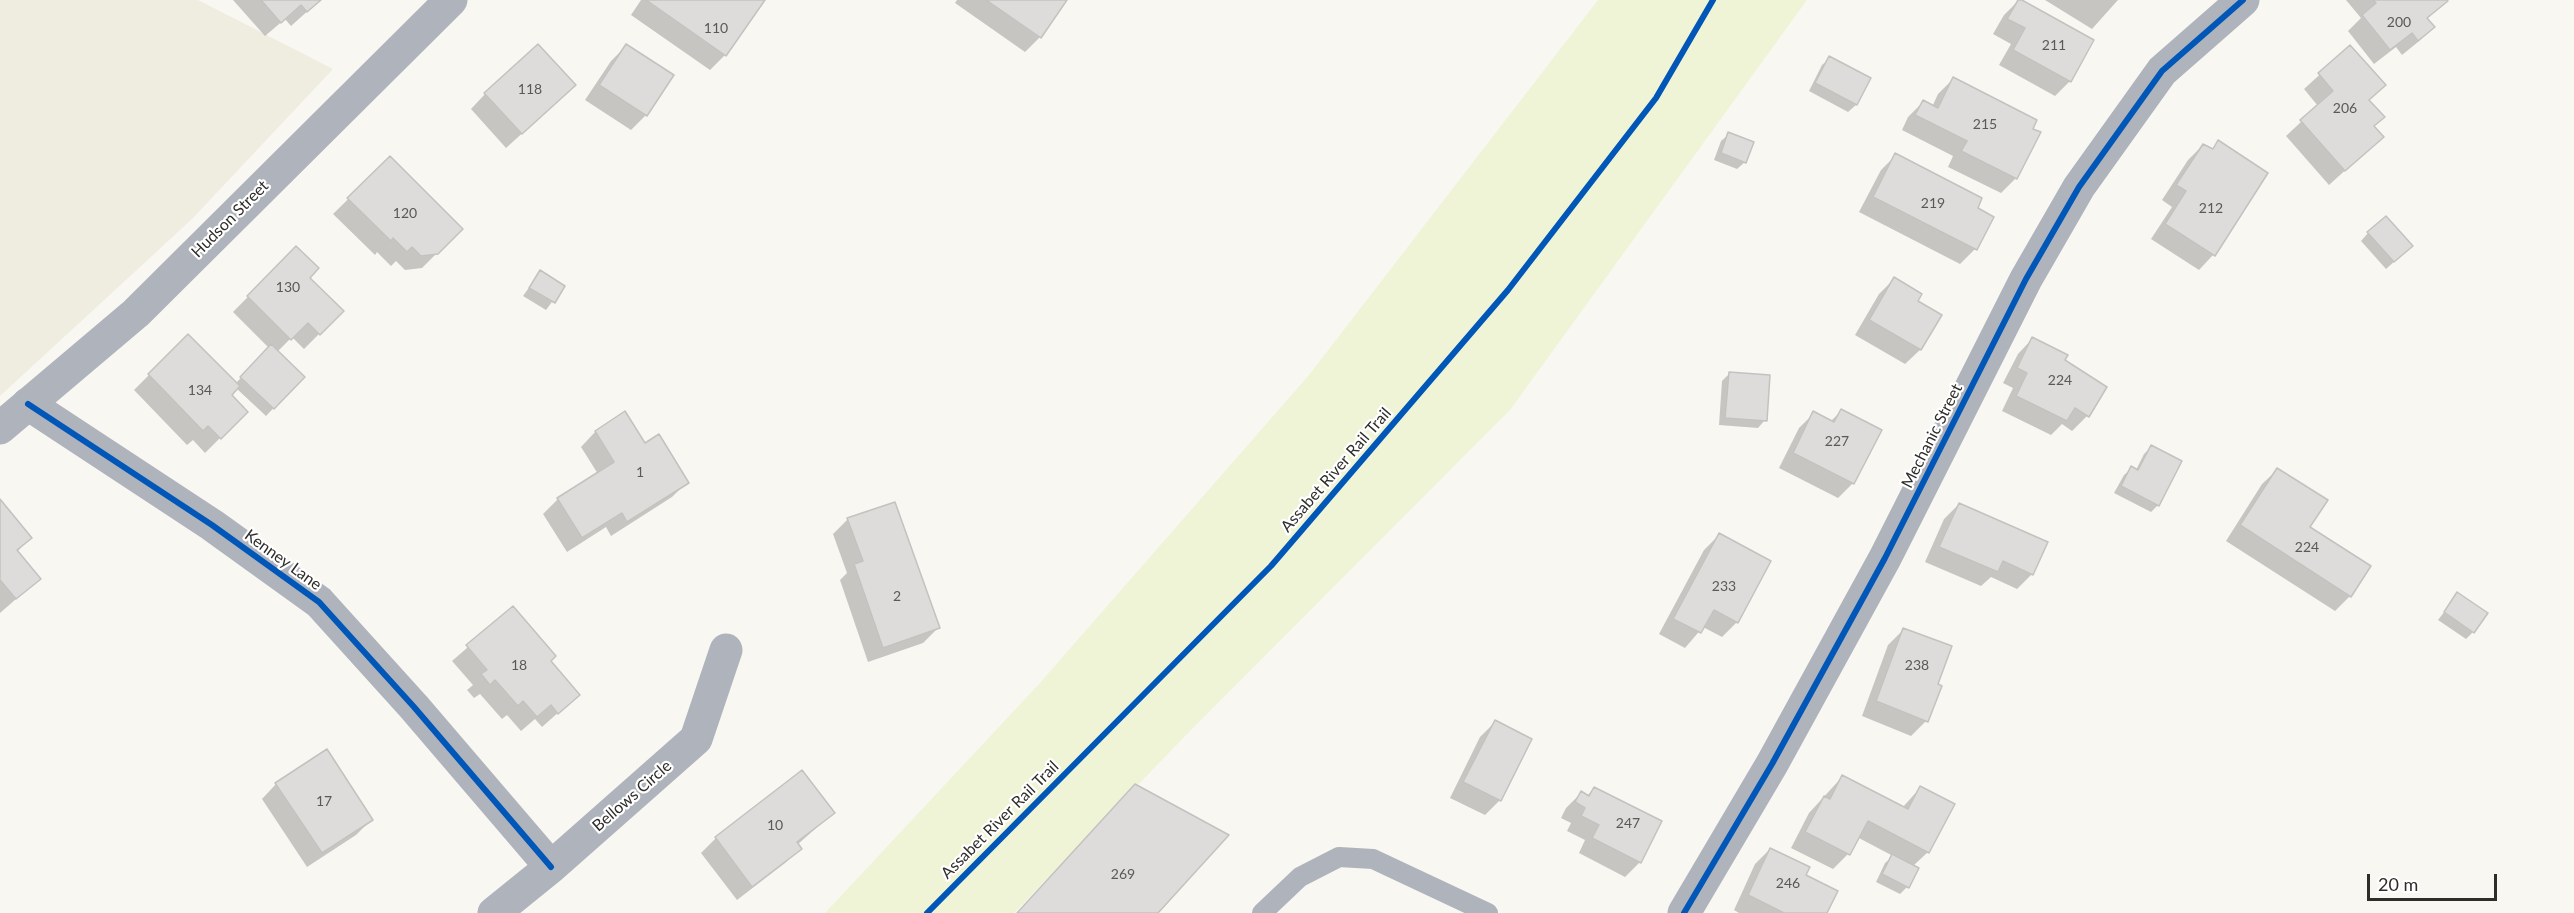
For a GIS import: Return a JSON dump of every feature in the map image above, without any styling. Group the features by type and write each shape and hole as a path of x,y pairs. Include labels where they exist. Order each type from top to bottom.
{"street":[{"name":"Hudson Street","path":"0,428 136,313 451,0"},
{"name":"Mechanic Street","path":"1684,913 1772,764 1886,558 2026,279 2079,187 2162,71 2243,0"},
{"name":"Kenney Lane","path":"28,404 212,525 319,602 414,707 551,867"},
{"name":"Bellows Circle","path":"494,913 551,867 696,739 726,650"}],"lane":[{"path":"1262,913 1300,877 1339,857 1373,859 1488,913"}],"shaded area":[{"path":"0,0 198,0 333,69 192,219 0,396"}],"green space":[{"path":"1598,0 1807,0 1510,410 1191,730 1014,913 825,913 1039,684 1309,375"}],"building":[{"path":"261,0 321,0 307,12 301,5 281,23"},
{"path":"646,0 765,0 726,56"},
{"path":"986,0 1067,0 1041,38"},
{"path":"2018,0 2022,0 2094,40 2071,82 2013,50 2025,28 2007,19"},
{"path":"2373,0 2448,1 2427,18 2435,27 2418,41 2412,33 2390,50 2362,15 2376,3"},
{"path":"538,44 576,85 522,134 484,93"},
{"path":"626,44 674,75 647,116 599,85"},
{"path":"2350,45 2386,85 2369,100 2385,117 2374,126 2384,137 2345,171 2300,120 2333,91 2318,73"},
{"path":"1829,56 1871,78 1857,105 1815,83"},
{"path":"1953,77 2037,120 2033,129 2041,132 2017,179 1961,151 1967,141 1915,115 1923,100 1938,108"},
{"path":"1728,132 1754,142 1746,163 1721,153"},
{"path":"2218,140 2268,173 2215,256 2165,224 2186,191 2176,185 2203,144 2213,149"},
{"path":"1895,153 1982,198 1978,208 1994,217 1977,250 1873,197"},
{"path":"390,156 463,229 438,254 421,256 412,247 407,252 393,238 391,241 347,198"},
{"path":"2386,216 2413,246 2394,262 2367,232"},
{"path":"296,246 319,268 310,278 344,311 320,335 308,323 291,340 247,296"},
{"path":"540,270 565,286 555,303 529,288"},
{"path":"1894,277 1922,294 1918,301 1942,315 1921,350 1869,320"},
{"path":"188,334 240,386 232,395 248,412 221,439 208,426 203,431 148,374"},
{"path":"2032,337 2068,355 2065,360 2107,387 2089,417 2075,408 2067,421 2016,396 2027,373 2017,368"},
{"path":"271,344 305,377 274,409 240,377"},
{"path":"1729,372 1770,375 1767,421 1725,418"},
{"path":"1841,409 1882,430 1854,484 1793,453 1813,411 1834,422"},
{"path":"625,411 645,443 659,434 689,483 627,522 622,513 582,538 557,498 614,462 595,431"},
{"path":"2151,445 2182,461 2159,506 2121,486 2131,466 2138,470"},
{"path":"2277,468 2328,500 2310,527 2371,566 2351,597 2240,525"},
{"path":"0,499 32,538 17,550 41,579 16,599 0,580"},
{"path":"895,502 940,628 883,648 854,564 863,561 847,518"},
{"path":"1959,503 2048,542 2033,575 2003,561 1998,572 1939,547"},
{"path":"1719,533 1771,561 1738,623 1714,610 1701,633 1673,619"},
{"path":"2457,592 2488,613 2474,633 2444,612"},
{"path":"513,606 556,656 551,661 580,695 558,714 551,705 537,717 523,701 518,706 495,680 490,685 481,674 487,670 466,645"},
{"path":"1903,628 1952,646 1938,684 1942,686 1928,722 1876,701"},
{"path":"1495,720 1532,739 1501,801 1463,782"},
{"path":"327,749 373,820 322,853 275,783"},
{"path":"802,770 835,813 797,842 802,849 752,887 715,837"},
{"path":"1842,775 1908,809 1920,786 1955,804 1929,853 1868,821 1850,855 1805,832 1824,796 1830,799"},
{"path":"1135,784 1229,835 1158,913 1017,913"},
{"path":"1594,787 1662,821 1641,863 1592,838 1599,825 1581,816 1585,808 1575,802 1581,791 1589,796"},
{"path":"1770,848 1810,867 1806,875 1838,891 1827,913 1784,913 1748,895"},
{"path":"1892,854 1919,868 1909,888 1882,874"}],"cycle path":[{"name":"Assabet River Rail Trail","path":"927,913 1271,566 1508,290 1656,98 1713,0"},
{"path":"1684,913 1772,764 1885,558 2026,279 2079,187 2162,71 2243,0"},
{"path":"28,404 212,525 319,602 414,707 551,867"}]}
